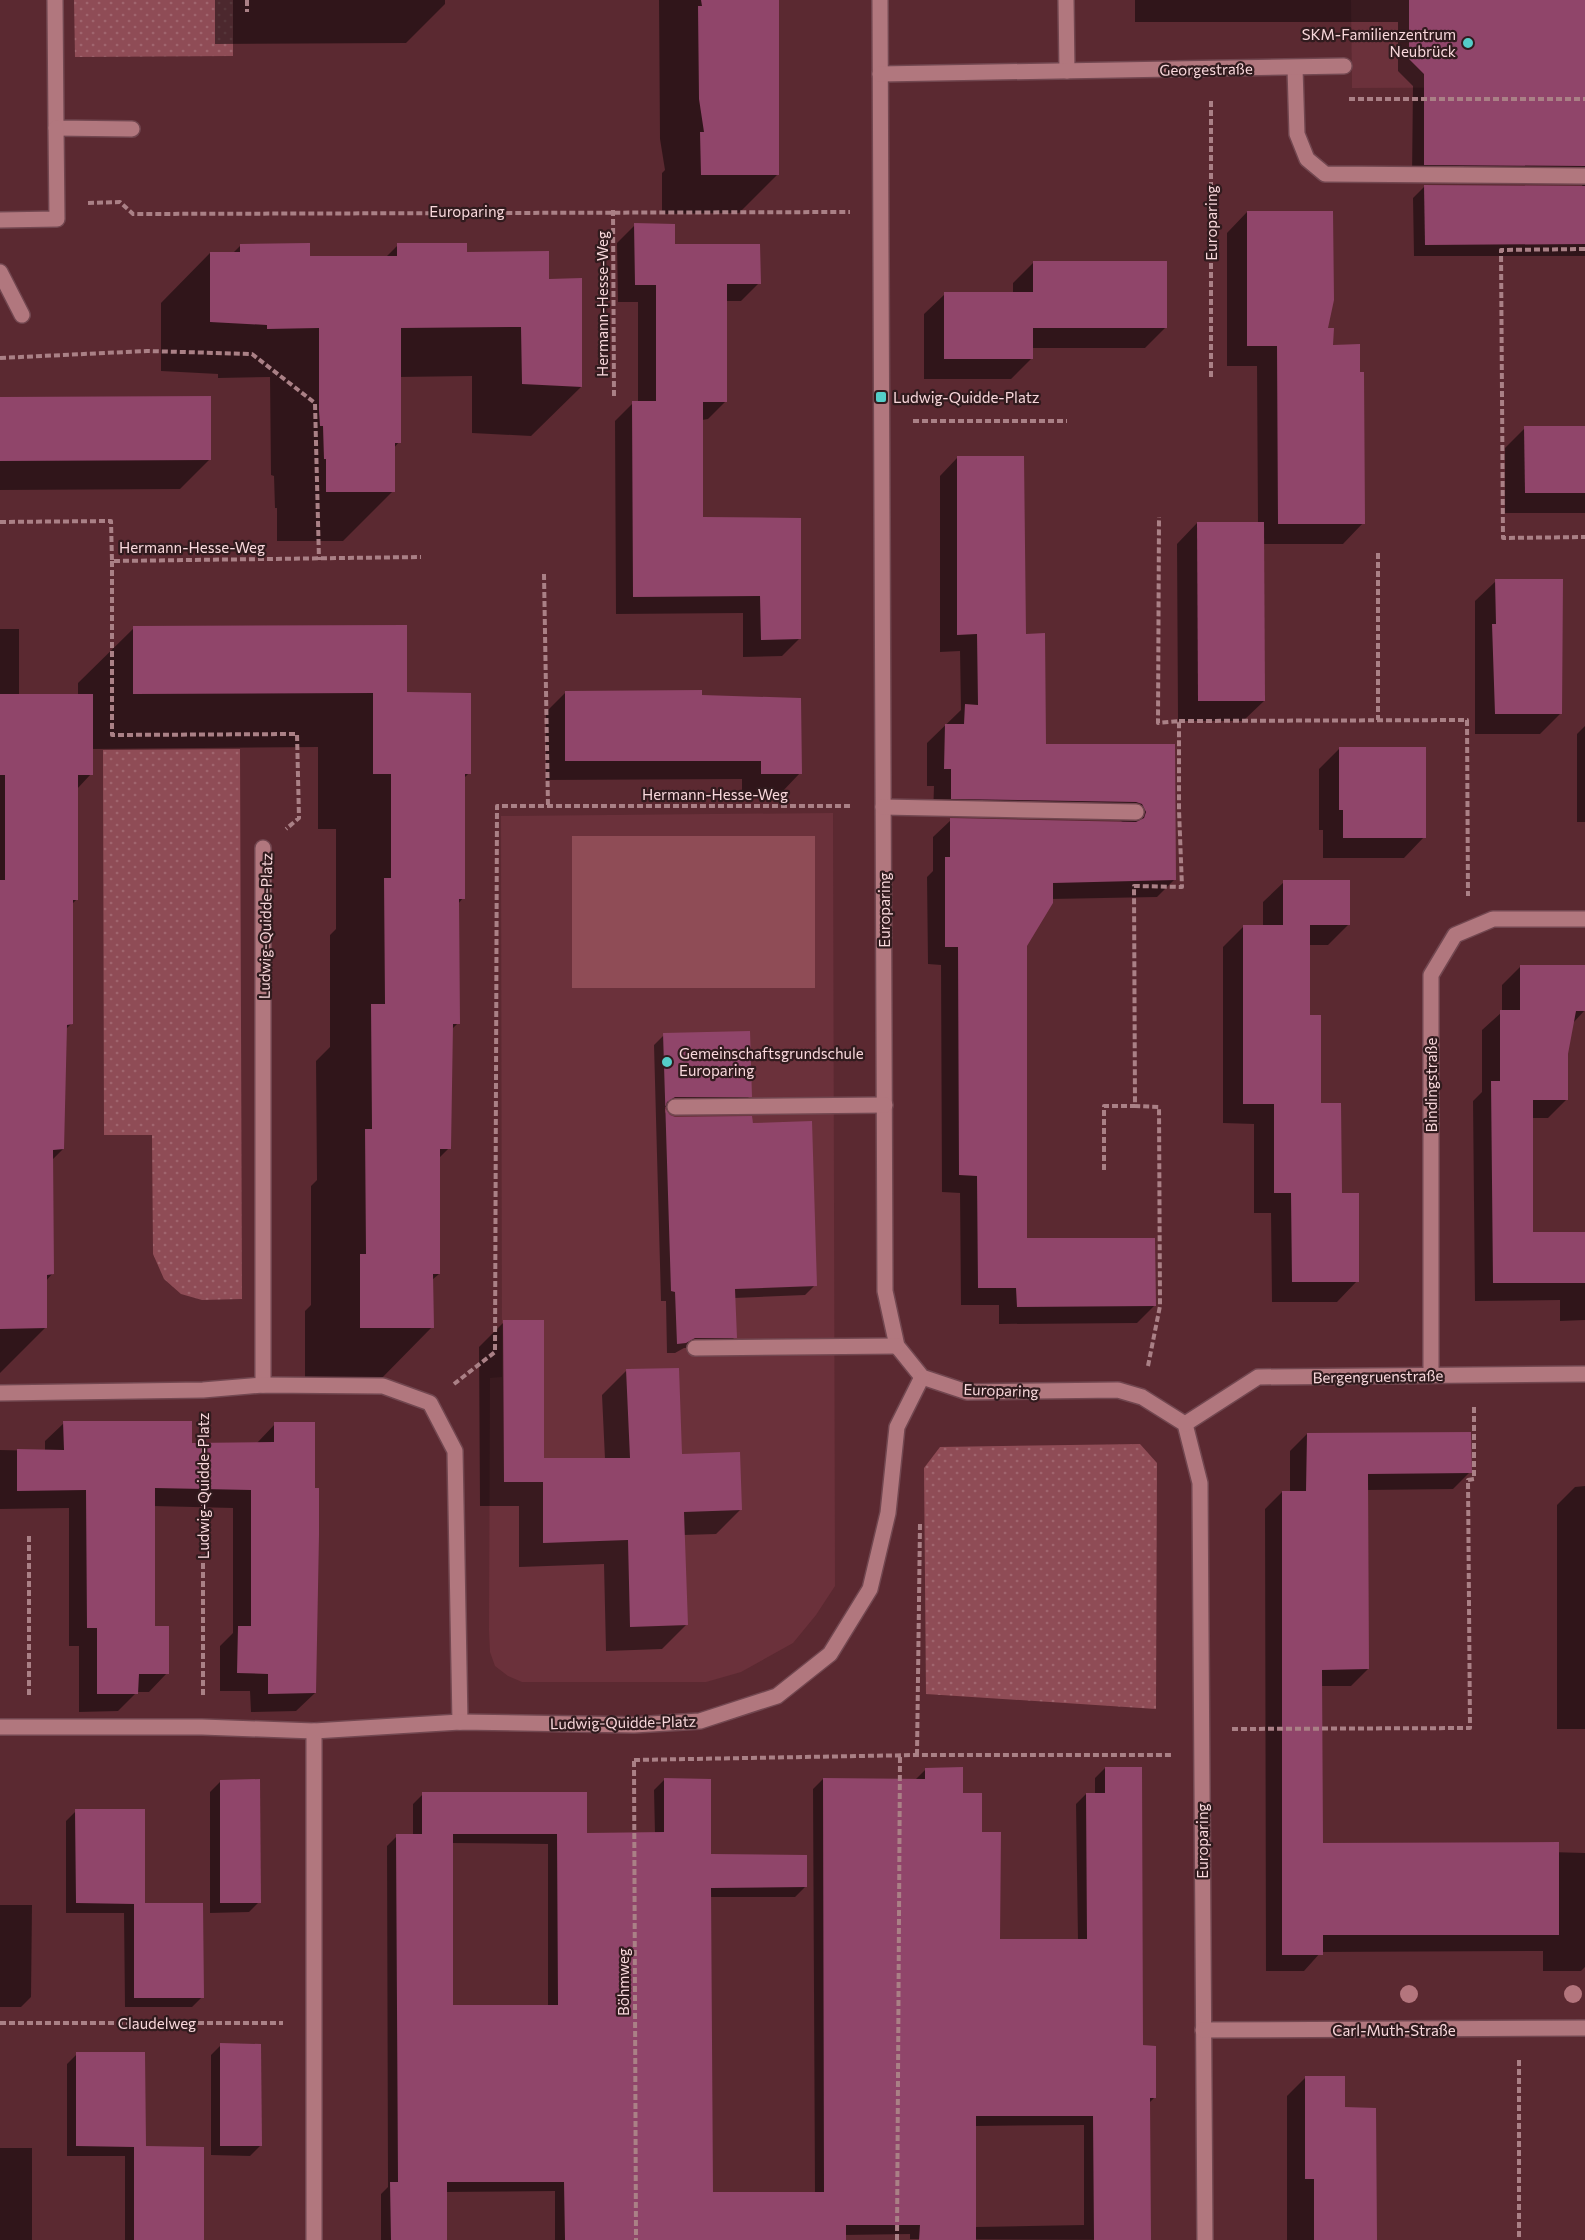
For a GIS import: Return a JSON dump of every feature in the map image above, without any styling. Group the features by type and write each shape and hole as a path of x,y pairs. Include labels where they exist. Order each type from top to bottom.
{"street":[{"path":"0,220 57,219 55,0"},
{"name":"Europaring","path":"880,0 885,1291 897,1346 922,1377 967,1392 1118,1390 1142,1397 1185,1424 1200,1484 1205,2240"},
{"path":"1066,0 1067,71"},
{"name":"Georgestraße","path":"880,74 1344,66"},
{"path":"1295,68 1297,134 1307,159 1324,174 1585,176"},
{"path":"56,128 132,129"},
{"path":"0,272 22,315"},
{"path":"883,807 1136,812"},
{"name":"Ludwig-Quidde-Platz","path":"263,848 263,1385"},
{"name":"Bindingstraße","path":"1431,1375 1431,975 1455,935 1493,919 1585,919"},
{"path":"675,1107 885,1104"},
{"path":"695,1348 897,1346"},
{"name":"Bergengruenstraße","path":"1185,1424 1258,1377 1585,1374"},
{"name":"Ludwig-Quidde-Platz","path":"0,1727 202,1727 314,1731 460,1722 634,1725 700,1721 777,1696 830,1654 870,1589 888,1514 897,1427 922,1377"},
{"path":"0,1393 203,1390 263,1385 383,1386 430,1403 455,1451 460,1722"},
{"path":"314,1731 314,2240"},
{"name":"Carl-Muth-Straße","path":"1203,2030 1585,2028"}],"path":[{"path":"247,0 247,12"},
{"path":"1344,66 1346,99 1585,99"},
{"name":"Europaring","path":"1211,377 1212,69"},
{"name":"Europaring","path":"57,204 120,202 133,214 614,210 881,212"},
{"name":"Hermann-Hesse-Weg","path":"614,210 614,397"},
{"path":"1585,249 1501,250 1503,538 1585,537"},
{"path":"0,358 147,351 252,354 315,403 319,560"},
{"path":"882,421 1067,420"},
{"path":"1159,517 1158,723 1467,720 1468,930"},
{"name":"Hermann-Hesse-Weg","path":"0,522 111,520 112,561 421,557"},
{"path":"1378,553 1378,720"},
{"name":"Ludwig-Quidde-Platz","path":"112,561 112,735 297,734 299,818 263,848"},
{"path":"544,574 548,806"},
{"path":"1135,1106 1134,886 1182,887 1179,721"},
{"name":"Hermann-Hesse-Weg","path":"430,1403 495,1352 496,806 883,807"},
{"path":"1104,1170 1104,1106 1159,1107 1160,1306 1142,1397"},
{"path":"1202,1729 1470,1728 1468,1480 1474,1479 1474,1375"},
{"name":"Ludwig-Quidde-Platz","path":"202,1727 203,1390"},
{"path":"917,1755 920,1519"},
{"path":"29,1536 30,1727"},
{"name":"Böhmweg","path":"634,1725 636,2240"},
{"path":"634,1760 917,1755 1202,1755"},
{"path":"897,2240 900,1756"},
{"name":"Claudelweg","path":"0,2023 313,2023"},
{"path":"1518,2030 1519,2240"}],"shaded area":[{"path":"74,0 233,0 233,56 75,57"},
{"name":"SKM-Familienzentrum Neubrück","path":"1351,0 1585,0 1585,87 1352,88"},
{"path":"240,749 242,1299 202,1300 181,1294 164,1279 153,1254 152,1135 104,1135 103,750"},
{"name":"Gemeinschaftsgrundschule Europaring","path":"833,813 835,1586 816,1615 793,1643 741,1672 706,1682 522,1682 508,1676 495,1666 490,1652 489,1630 490,1378 502,1377 501,816"},
{"path":"572,836 815,836 815,988 572,988"},
{"path":"1140,1444 1157,1463 1156,1709 926,1694 924,1468 940,1447"}],"building":[{"path":"701,0 779,0 779,175 701,175 700,132 704,132 699,99 698,6 702,6"},
{"path":"1409,0 1585,0 1585,166 1424,165 1424,74 1409,59"},
{"path":"1424,185 1585,186 1585,244 1425,245"},
{"path":"1247,211 1333,211 1334,300 1328,328 1334,328 1333,345 1360,344 1360,372 1364,372 1365,524 1278,524 1277,346 1247,346"},
{"path":"634,223 675,224 675,244 760,244 761,284 727,284 727,402 703,402 703,517 801,518 801,639 761,640 760,596 633,597 632,401 656,401 656,285 635,285"},
{"path":"310,243 310,256 397,256 397,243 467,243 467,252 549,251 549,279 582,278 582,387 522,384 521,327 401,328 401,443 395,443 395,492 326,492 326,459 324,459 323,426 320,426 319,411 319,328 267,329 267,325 210,322 210,252 240,252 240,244"},
{"path":"1033,261 1167,261 1167,328 1033,328 1033,359 944,359 944,292 1033,292"},
{"path":"211,396 211,460 0,461 0,397"},
{"path":"1524,426 1585,426 1585,493 1525,493"},
{"path":"957,456 1024,456 1026,634 1045,633 1046,744 1175,744 1176,880 1053,883 1053,903 1027,946 1027,1238 1155,1238 1156,1306 1017,1307 1016,1288 978,1288 977,1176 959,1175 958,947 945,947 945,857 950,857 950,818 1136,822 1144,818 1146,812 1142,804 1136,802 951,799 951,769 944,769 945,724 964,724 965,704 978,705 977,634 957,635"},
{"path":"1197,522 1264,522 1265,701 1198,701"},
{"path":"1495,579 1563,579 1562,714 1495,714 1492,624 1496,624"},
{"path":"407,625 407,692 471,693 471,774 465,774 465,899 459,899 460,1024 453,1024 451,1149 440,1149 440,1274 433,1274 434,1328 360,1328 360,1254 366,1254 365,1129 372,1129 371,1004 385,1004 384,878 391,878 391,774 373,774 373,693 133,694 133,626"},
{"path":"702,690 702,695 801,698 802,774 761,774 761,761 565,761 565,691"},
{"path":"0,694 93,694 93,775 78,775 78,900 73,900 73,1024 67,1025 64,1149 53,1150 54,1274 47,1275 47,1328 0,1329 0,880 5,880 5,775 0,775"},
{"path":"1339,747 1426,747 1426,838 1343,838 1343,810 1339,810"},
{"path":"1283,880 1350,880 1350,925 1310,925 1310,1015 1321,1015 1321,1103 1341,1103 1342,1193 1359,1193 1359,1282 1292,1282 1291,1193 1274,1193 1274,1104 1243,1104 1243,925 1283,925"},
{"path":"1520,965 1585,965 1585,1011 1576,1011 1568,1054 1568,1100 1533,1100 1533,1232 1585,1232 1585,1283 1493,1283 1491,1081 1500,1081 1500,1010 1520,1010"},
{"path":"750,1031 752,1097 675,1097 667,1102 665,1107 663,1033"},
{"path":"665,1108 670,1115 675,1117 752,1116 753,1123 812,1121 817,1286 735,1289 737,1338 695,1338 686,1343 677,1344 675,1292 671,1291"},
{"path":"503,1320 544,1320 544,1458 630,1458 626,1369 679,1368 682,1454 740,1452 742,1510 684,1512 688,1625 630,1627 628,1540 543,1543 543,1482 504,1482"},
{"path":"63,1421 192,1421 192,1443 274,1442 274,1422 315,1422 315,1488 319,1488 316,1693 268,1694 268,1674 237,1673 238,1626 251,1626 251,1490 155,1488 155,1626 169,1626 169,1674 139,1674 138,1694 97,1694 97,1628 87,1628 86,1490 17,1491 17,1449 64,1450"},
{"path":"1471,1432 1472,1473 1368,1474 1369,1669 1322,1670 1323,1843 1559,1842 1559,1935 1323,1935 1323,1955 1282,1955 1282,1491 1306,1491 1307,1433"},
{"path":"963,1767 963,1793 982,1793 982,1832 1001,1832 1000,1939 1087,1939 1086,1793 1105,1793 1105,1767 1142,1767 1143,2045 1156,2046 1156,2098 1150,2098 1151,2240 1094,2240 1093,2116 976,2116 976,2240 919,2240 920,2225 846,2225 846,2240 565,2240 564,2182 447,2182 447,2240 391,2240 390,2182 398,2182 396,1834 422,1834 422,1792 587,1792 587,1833 664,1832 664,1778 711,1779 711,1854 807,1855 807,1887 711,1888 713,2192 824,2192 823,1778 925,1779 925,1768","holes":["453,1834 557,1834 558,2005 453,2005"]},
{"path":"260,1779 261,1903 220,1903 220,1780"},
{"path":"75,1809 145,1809 145,1903 203,1903 204,1998 134,1998 134,1904 76,1903"},
{"path":"220,2043 261,2044 262,2146 220,2146"},
{"path":"76,2052 145,2052 146,2146 204,2147 204,2240 134,2240 134,2147 76,2146"},
{"path":"1305,2076 1345,2076 1345,2107 1376,2108 1377,2240 1314,2240 1314,2179 1305,2179"}],"place":[{"name":"SKM-Familienzentrum Neubrück","path":"1468,43"},
{"name":"Ludwig-Quidde-Platz","path":"881,397"},
{"name":"Gemeinschaftsgrundschule Europaring","path":"667,1062"}]}
